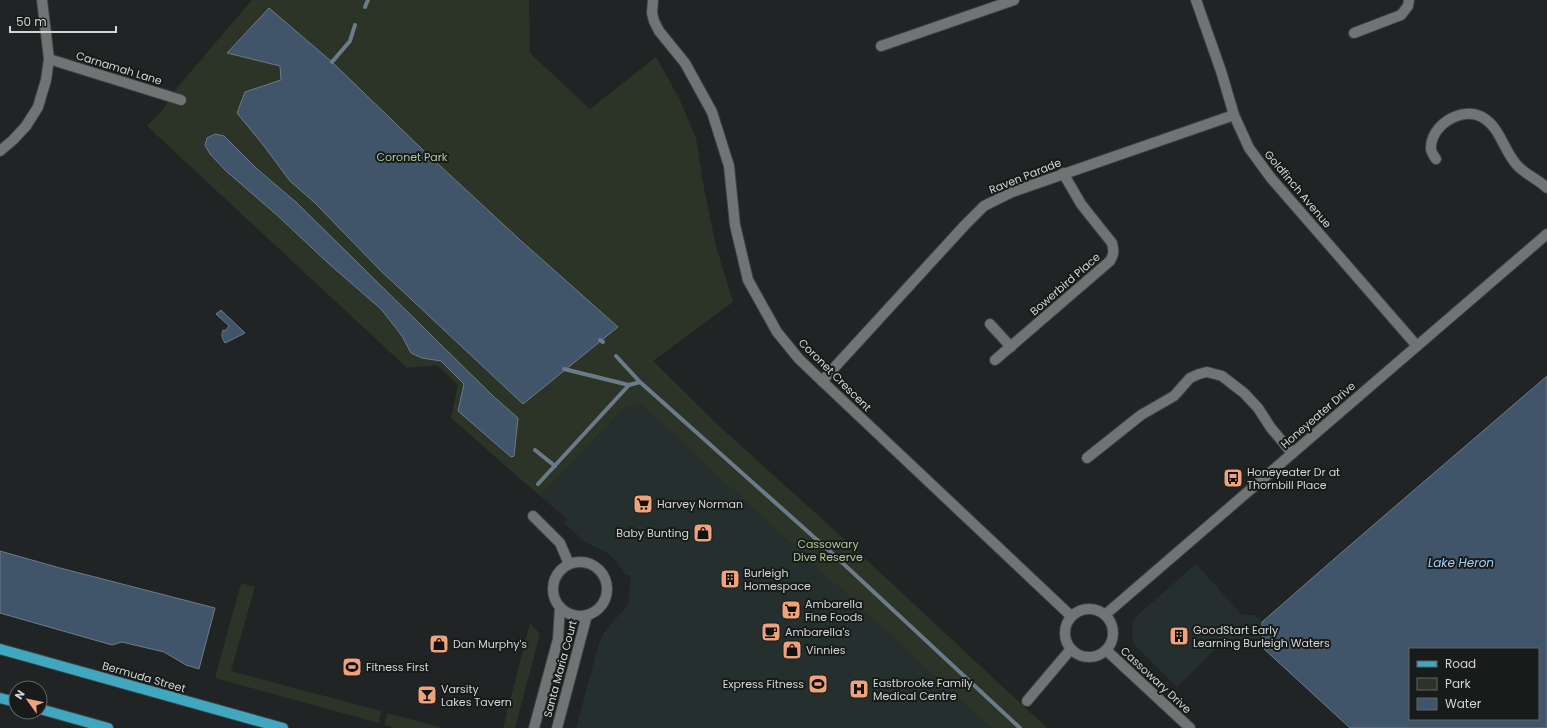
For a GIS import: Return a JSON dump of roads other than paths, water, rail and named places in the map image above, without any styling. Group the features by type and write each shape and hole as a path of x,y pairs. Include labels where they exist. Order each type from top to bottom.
{"main road":[{"name":"Bermuda Street","path":"0,649 283,728"},
{"path":"48,711 108,728"}],"street":[{"path":"0,151 26,126 38,107 46,80 49,59 42,0"},
{"name":"Coronet Crescent","path":"653,0 652,14 659,31 685,63 712,112 729,166 736,225 748,280 777,332 798,359 1071,616"},
{"path":"881,46 1014,0"},
{"name":"Goldfinch Avenue","path":"1196,0 1221,71 1234,115 1249,148 1271,178 1417,346"},
{"path":"1354,33 1401,15 1408,6 1409,0"},
{"name":"Carnamah Lane","path":"49,59 181,100"},
{"path":"1436,159 1430,150 1437,131 1444,122 1464,114 1474,114 1489,122 1495,128 1516,164 1547,188"},
{"name":"Raven Parade","path":"822,381 955,235 984,206 1012,192 1063,173 1234,115"},
{"name":"Bowerbird Place","path":"995,360 1110,260 1113,255 1114,250 1112,243 1081,204 1063,173"},
{"name":"Honeyeater Drive","path":"1106,614 1547,234"},
{"path":"990,324 1011,347"},
{"path":"1087,458 1141,415 1174,396 1190,378 1207,372 1222,376 1244,393 1258,408 1271,428 1292,453"},
{"path":"533,516 560,543 569,564"},
{"path":"577,562 586,562 594,565 600,570 605,577 607,591 601,606 594,612 587,615 572,615 560,607 556,601 554,593 554,585 559,572 569,564 577,562"},
{"name":"Santa Maria Court","path":"534,728 558,639 560,607"},
{"path":"1084,608 1092,608 1106,614 1110,620 1114,632 1111,644 1100,655 1084,657 1077,654 1071,649 1065,636 1067,622 1071,616 1084,608"},
{"name":"Santa Maria Court","path":"557,728 587,615"},
{"path":"1027,701 1071,649"},
{"name":"Cassowary Drive","path":"1106,650 1190,728"}],"water":[{"path":"269,8 332,62 423,150 519,239 618,327 523,404 381,271 315,203 290,181 237,113 245,92 281,80 280,66 227,53"},
{"path":"215,134 224,136 256,168 297,203 493,396 518,418 514,456 511,457 458,411 464,384 441,361 422,358 411,353 402,336 381,309 226,171 210,154 205,145 207,138"},
{"path":"221,310 245,333 225,343 222,332 229,326 216,314"},
{"name":"Lake Heron","path":"1547,376 1547,728 1350,728 1263,648 1262,622"},
{"path":"0,551 215,608 199,669 186,665 164,652 122,642 112,645 0,613"}],"waterway":[{"path":"365,7 368,0"},
{"path":"332,62 350,41 355,25"},
{"path":"616,356 640,382"},
{"path":"564,369 629,385"},
{"path":"538,484 629,385 640,382 834,555 1020,728"},
{"path":"535,450 555,466"}],"place":[{"name":"Honeyeater Dr at Thornbill Place","path":"1233,478"},
{"name":"Harvey Norman","path":"643,504"},
{"name":"Baby Bunting","path":"703,533"},
{"name":"Burleigh Homespace","path":"730,579"},
{"name":"Ambarella Fine Foods","path":"791,610"},
{"name":"Ambarella's","path":"771,632"},
{"name":"GoodStart Early Learning Burleigh Waters","path":"1179,636"},
{"name":"Dan Murphy's","path":"439,644"},
{"name":"Vinnies","path":"792,650"},
{"name":"Fitness First","path":"352,667"},
{"name":"Express Fitness","path":"818,684"},
{"name":"Eastbrooke Family Medical Centre","path":"859,689"},
{"name":"Varsity Lakes Tavern","path":"427,695"}],"park label":[{"name":"Coronet Park","path":"412,157"},
{"name":"Cassowary Dive Reserve","path":"828,550"}]}
